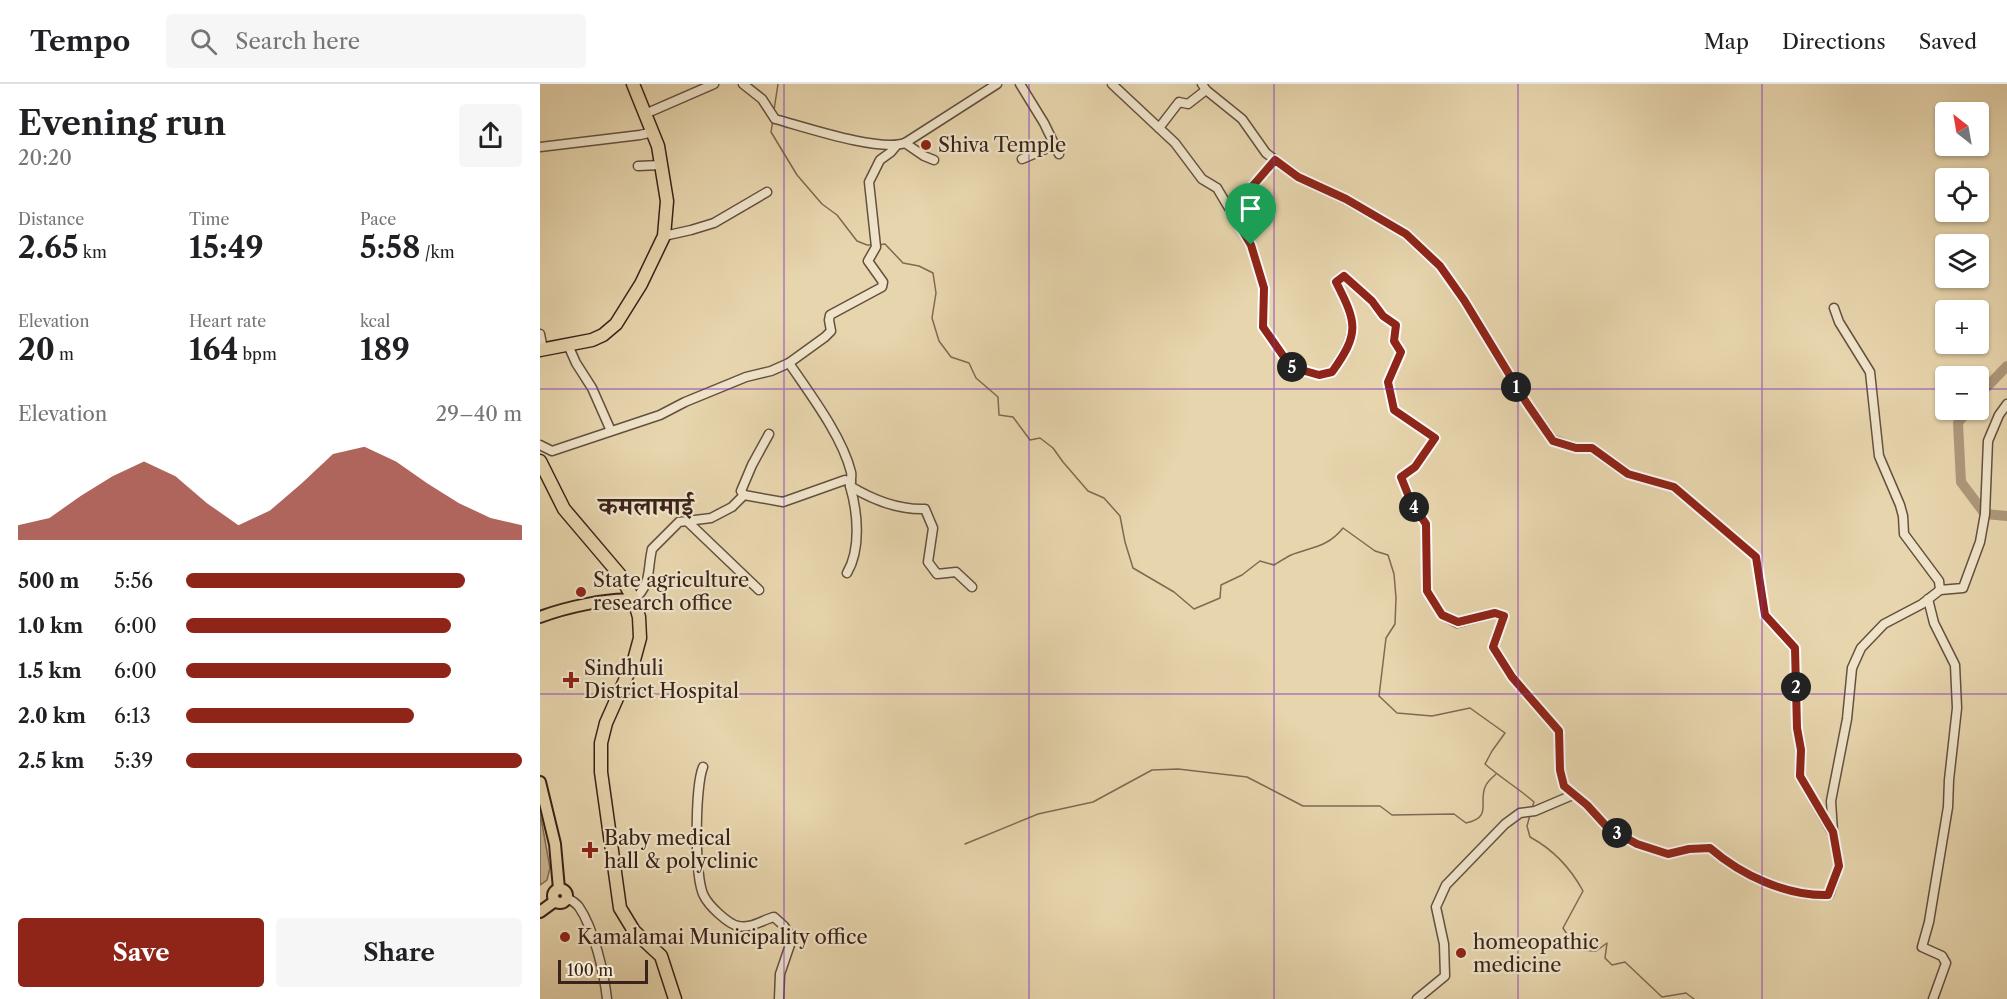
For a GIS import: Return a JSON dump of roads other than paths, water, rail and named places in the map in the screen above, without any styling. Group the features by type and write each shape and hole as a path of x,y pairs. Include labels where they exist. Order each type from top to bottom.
{"highway":[{"path":"541,349 592,340 616,324 641,284 664,236 667,201 658,146 633,84"},
{"path":"540,461 564,509 620,575 634,600 639,617 640,638 634,660 606,723 600,743 601,772 620,908 634,931 661,956 675,999"}],"main road":[{"path":"540,617 585,605 624,599 634,600"},
{"path":"540,782 555,844 559,889"},
{"path":"555,901 562,903 567,898 566,891 559,889"},
{"path":"555,901 553,894 559,889"},
{"path":"540,912 555,901"}],"street":[{"path":"645,114 714,84"},
{"path":"743,84 762,99 775,119 855,140 896,146 905,143 997,84"},
{"path":"1020,84 1057,149 1022,159"},
{"path":"1113,84 1175,143 1202,179 1217,188 1251,245 1264,288 1263,327 1291,367 1319,375 1332,372 1345,354 1353,336 1350,309 1336,282 1344,276 1372,301 1383,316 1396,325 1394,341 1401,352 1388,382 1394,410 1435,438 1415,467 1401,477 1411,502 1426,524 1427,591 1442,615 1458,622 1495,613 1504,616 1493,647 1512,677 1559,731 1560,770 1564,786 1608,828 1637,844 1668,854 1689,849 1710,848 1730,865 1762,881 1812,896 1828,895 1839,866 1833,832 1831,801 1847,719 1852,668 1861,648 1884,624 1940,590 1963,588 1980,542 1985,514 1988,441 1999,415 2007,404"},
{"path":"1160,128 1179,102 1188,104 1204,87 1242,119 1266,153 1275,160 1298,177 1346,199 1406,234 1440,266 1553,441 1576,448 1592,448 1628,474 1674,487 1756,557 1765,615 1795,648 1797,728 1801,750 1800,776 1833,832"},
{"path":"540,147 653,132"},
{"path":"905,143 934,160"},
{"path":"540,445 552,451 660,415 678,405 746,377 771,371 789,363 825,337 831,330 830,315 882,287 883,282 868,261 876,247 869,182 880,160 896,146"},
{"path":"1231,211 1275,160"},
{"path":"638,166 661,165"},
{"path":"664,236 714,222 767,192"},
{"path":"1834,308 1839,322 1870,372 1879,456 1903,516 1904,534 1939,581 1940,590"},
{"path":"540,334 541,349"},
{"path":"568,345 592,388 611,431"},
{"path":"789,363 830,428 852,474 856,539 853,563 847,573"},
{"path":"744,495 741,491 745,481 769,434"},
{"path":"744,495 783,502 845,480 869,498 910,510 925,509 933,528 928,562 937,574 945,571 956,572 972,587"},
{"path":"634,600 644,591 650,574 652,549 679,522 711,518 732,507 744,495"},
{"path":"688,522 759,590"},
{"path":"1928,599 1932,616 1955,665 1957,685 1948,807 1929,922 1922,947 1933,950 1942,956 1946,963 1933,999"},
{"path":"703,768 698,790 697,872 704,896 726,921 738,926 750,927 774,917 784,926 792,939 780,974 779,999"},
{"path":"1420,998 1445,976 1444,944 1436,907 1446,885 1505,824 1520,813 1535,811 1575,795"},
{"path":"567,898 579,906 589,928 607,999"}],"waterway":[{"path":"774,110 778,84"},
{"path":"773,120 771,132 797,175 822,204 837,215 857,241 874,245"},
{"path":"878,245 885,244 903,263 919,266 933,273 936,293 932,318 939,341 951,357 969,363 976,378 998,397 999,415 1013,417 1030,440 1040,438 1053,448 1088,491 1104,498 1120,516 1133,568 1174,592 1194,609 1220,598 1221,585 1242,575 1260,561 1274,565 1291,555 1325,543 1343,528 1375,551 1388,555 1394,574 1395,624 1386,638 1379,696 1397,713 1432,716 1470,708 1505,733 1485,764 1534,802 1532,808"},
{"path":"1989,385 2007,366"},
{"path":"1960,420 1958,423 1961,482 1985,514 2007,516"},
{"path":"965,844 1038,814 1093,802 1152,770 1178,769 1247,777 1303,806 1380,806 1392,815 1454,814 1466,823 1480,817 1484,791 1496,774"},
{"path":"1530,815 1527,826 1530,837 1561,860 1583,891 1563,928 1577,950 1596,951 1607,943 1605,958 1612,965 1625,962 1662,997 1686,993 1694,999"}],"place":[{"name":"Shiva Temple","path":"926,145"},
{"name":"State agriculture research office","path":"581,592"},
{"name":"Sindhuli District Hospital","path":"571,680"},
{"name":"Baby medical hall & polyclinic","path":"590,850"},
{"name":"Kamalamai Municipality office","path":"565,937"},
{"name":"homeopathic medicine","path":"1461,953"}],"district":[{"name":"कमलामाई","path":"646,506"}]}
